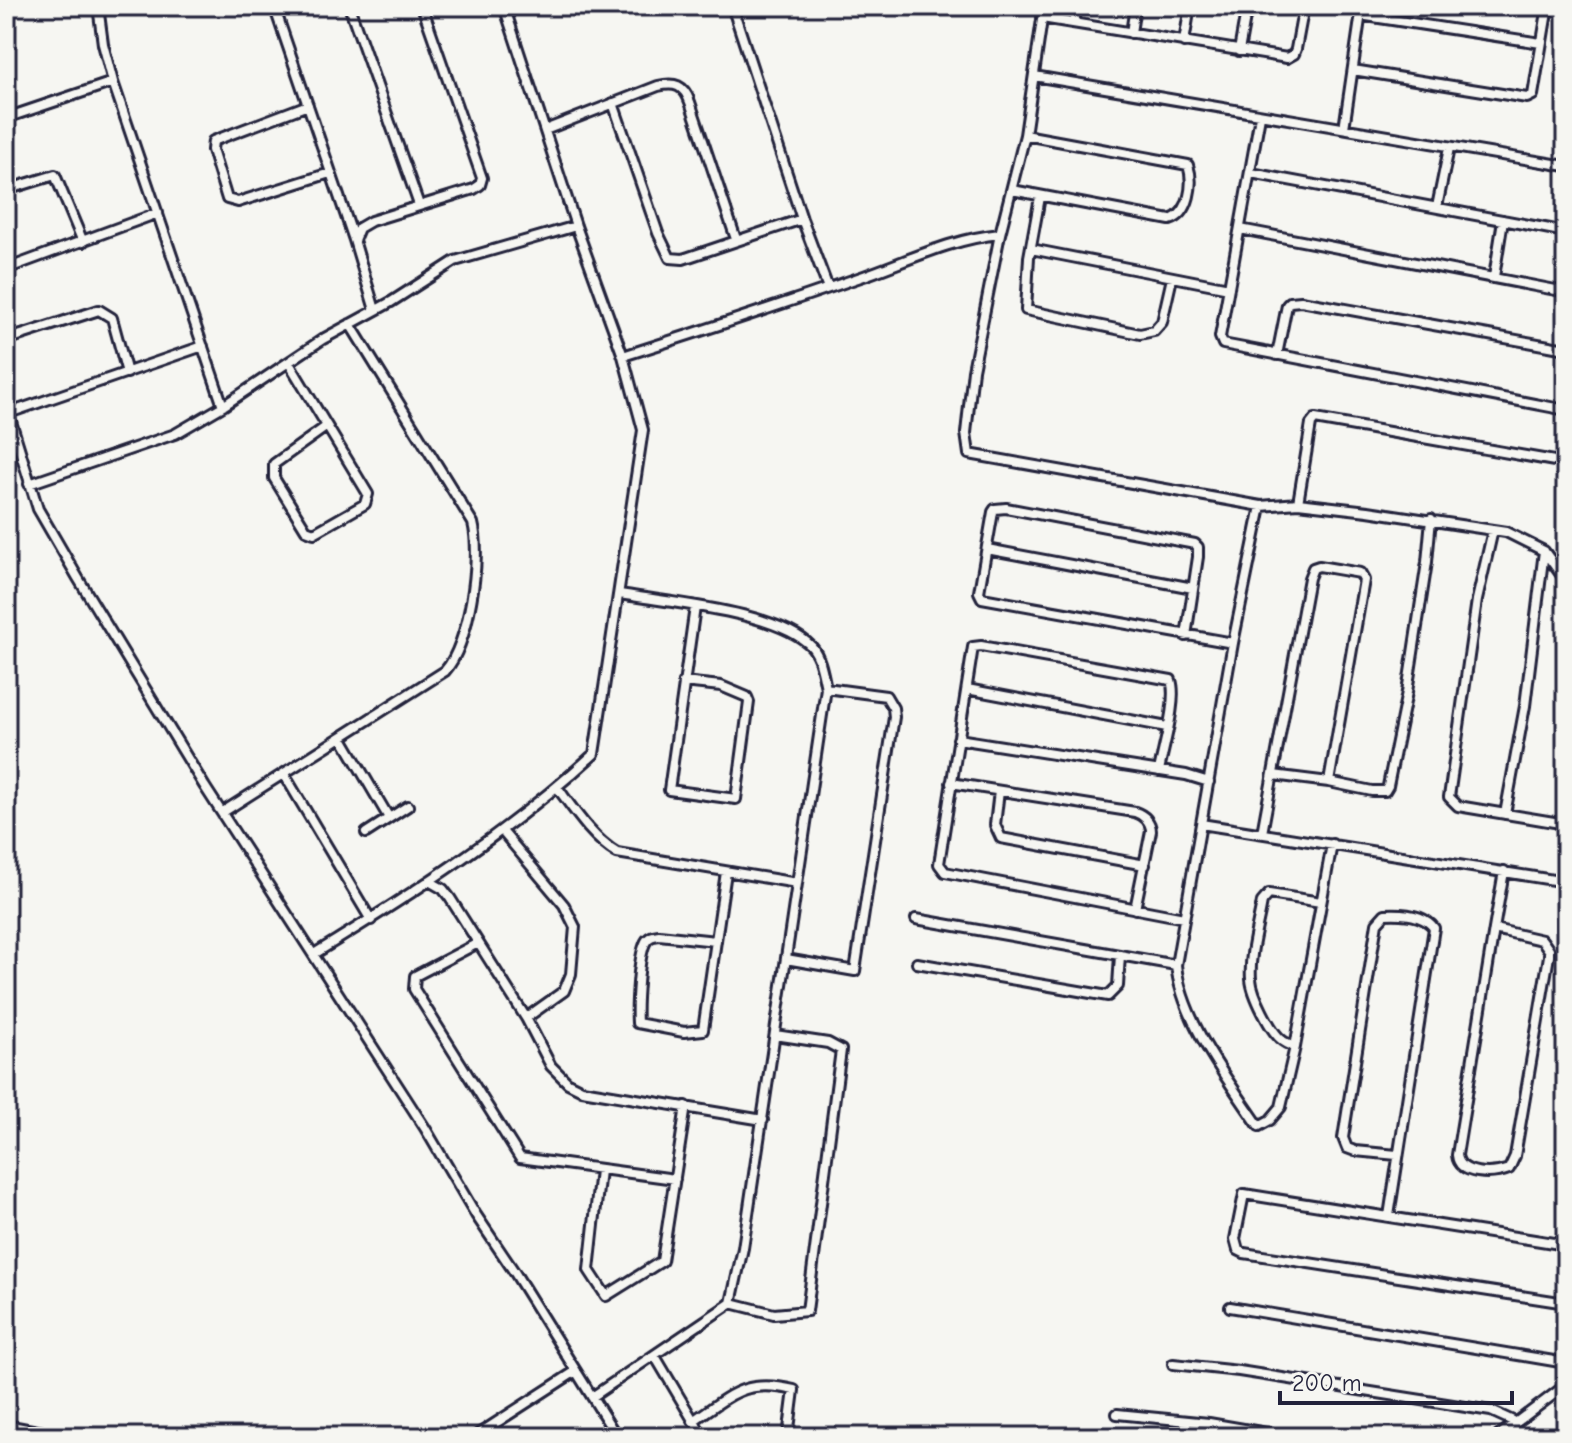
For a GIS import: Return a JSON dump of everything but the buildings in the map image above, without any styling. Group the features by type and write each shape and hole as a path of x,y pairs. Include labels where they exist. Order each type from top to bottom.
{"street":[{"path":"98,6 103,44 113,82 223,406"},
{"path":"274,6 375,310"},
{"path":"349,6 419,205"},
{"path":"354,240 359,228 364,225 480,185 482,178 422,6"},
{"path":"314,954 371,920 502,831 594,754 643,430 623,356 576,226 504,6"},
{"path":"732,6 828,288"},
{"path":"1044,6 1025,135 1000,234 973,370 966,433 969,454 1261,506 1298,503 1493,530 1519,537 1544,551 1566,581"},
{"path":"1074,23 1077,6"},
{"path":"1131,33 1135,6"},
{"path":"1184,42 1190,6"},
{"path":"1239,51 1247,6"},
{"path":"1042,18 1290,57 1298,43 1304,6"},
{"path":"1353,70 1527,98 1533,95 1548,6"},
{"path":"1344,128 1361,10 1541,43"},
{"path":"1034,76 1566,166"},
{"path":"6,118 113,82"},
{"path":"545,130 666,84 676,84 684,90 736,239"},
{"path":"613,103 670,258 683,259 802,219"},
{"path":"308,105 213,141 212,150 227,199 238,202 330,173"},
{"path":"1260,116 1220,337 1223,344 1566,410"},
{"path":"1012,190 1170,220 1186,209 1190,167 1025,135"},
{"path":"1437,207 1449,148"},
{"path":"1251,173 1566,232"},
{"path":"6,190 55,175 83,242"},
{"path":"1040,197 1031,249 1026,310 1140,334 1154,331 1162,322 1172,278"},
{"path":"6,269 158,213"},
{"path":"1494,277 1503,220"},
{"path":"29,484 175,434 455,261 576,226"},
{"path":"1240,229 1566,292"},
{"path":"623,356 949,245 1000,234"},
{"path":"1031,249 1229,288"},
{"path":"1277,355 1287,305 1301,301 1566,349"},
{"path":"6,340 99,310 112,318 127,373"},
{"path":"223,812 405,698 452,663 459,650 476,547 475,533 468,514 350,324"},
{"path":"203,346 127,373 7,409 38,509 156,708 617,1437"},
{"path":"289,363 327,426 368,494 365,504 314,533 306,530 274,478 274,464 327,426"},
{"path":"1298,503 1311,424 1315,419 1565,463 1566,484"},
{"path":"1261,506 1233,643 1176,965 1189,1012 1226,1078 1259,1126 1270,1120 1281,1107 1332,844"},
{"path":"1186,636 1198,547 1192,542 1006,508 993,512 979,592 982,598 1186,636 1233,643"},
{"path":"1273,775 1385,791 1407,692 1429,551 1431,519"},
{"path":"1493,530 1477,600 1449,797 1458,806 1565,824 1566,812"},
{"path":"987,549 1193,588"},
{"path":"1505,814 1525,706 1544,551"},
{"path":"1262,833 1309,578 1313,568 1324,566 1360,573 1364,588 1329,782"},
{"path":"592,1397 731,1303 739,1275 763,1120 826,688 817,655 811,646 761,620 736,612 620,594"},
{"path":"683,682 721,686 747,697 749,702 735,799 669,790 683,682 695,607"},
{"path":"1159,771 1173,684 1168,679 973,647 939,864 945,872 1184,918"},
{"path":"786,959 855,971 894,717 886,696 826,688"},
{"path":"967,689 1167,727"},
{"path":"342,738 389,818"},
{"path":"958,739 1209,782"},
{"path":"284,774 371,920"},
{"path":"951,783 1140,814 1151,827 1135,909"},
{"path":"557,787 589,828 617,853 797,883"},
{"path":"999,791 995,825 1001,838 1145,865"},
{"path":"366,833 408,806"},
{"path":"1201,824 1566,882"},
{"path":"502,831 564,905 575,927 571,974 564,991 526,1018"},
{"path":"1494,929 1542,940 1549,950 1549,956 1513,1164 1509,1169 1494,1173 1463,1167 1457,1155 1494,929 1504,871"},
{"path":"716,941 659,935 650,937 642,956 637,1023 684,1032 703,1030 716,941 726,872"},
{"path":"429,881 443,889 450,898 526,1018 551,1066 568,1083 582,1090 763,1120"},
{"path":"1295,1047 1278,1036 1252,986 1251,968 1262,902 1269,894 1321,902"},
{"path":"1389,1216 1434,928 1427,920 1396,913 1385,914 1377,923 1343,1138 1347,1148 1355,1151 1397,1155"},
{"path":"916,919 1176,965"},
{"path":"478,943 415,976 414,989 520,1158 675,1179"},
{"path":"917,963 1108,996 1118,986 1120,955"},
{"path":"731,1303 774,1314 807,1311 841,1050 828,1043 775,1035"},
{"path":"600,1170 589,1270 606,1296 662,1261 686,1106"},
{"path":"1566,1218 1564,1245 1244,1194 1236,1245 1244,1253 1566,1303"},
{"path":"1230,1307 1566,1363"},
{"path":"655,1356 703,1437"},
{"path":"1173,1364 1239,1371 1491,1411 1507,1416 1515,1424 1514,1437"},
{"path":"474,1437 576,1371"},
{"path":"693,1421 742,1388 771,1384 794,1390 788,1437"},
{"path":"1497,1437 1566,1385"},
{"path":"1117,1414 1209,1423 1291,1437"},
{"path":"6,1425 69,1437"}]}
